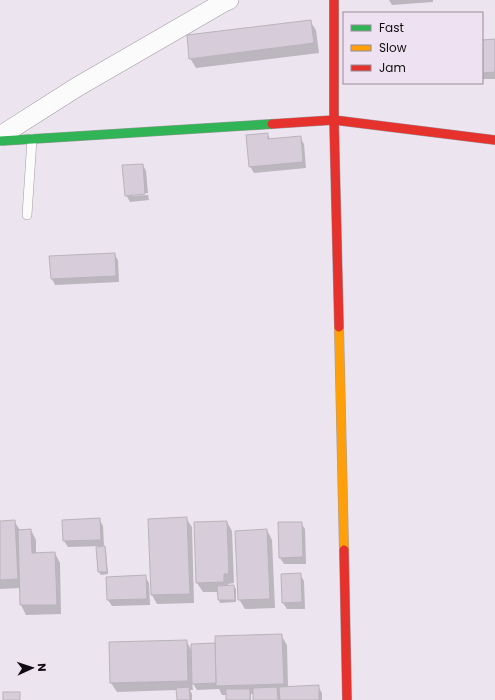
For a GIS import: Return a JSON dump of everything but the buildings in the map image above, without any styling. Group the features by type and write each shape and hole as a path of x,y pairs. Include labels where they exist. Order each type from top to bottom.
{"street":[{"path":"0,136 77,87 229,0"},
{"path":"334,0 334,120 347,700"},
{"path":"0,141 334,120 495,140"}],"lane":[{"path":"27,215 32,139"}],"traffic: fast":[{"path":"0,141 272,124"}],"traffic: slow":[{"path":"339,327 344,550"}],"traffic: jam":[{"path":"334,0 334,120 339,327"},
{"path":"272,124 334,120 495,140"},
{"path":"344,550 347,700"}]}
